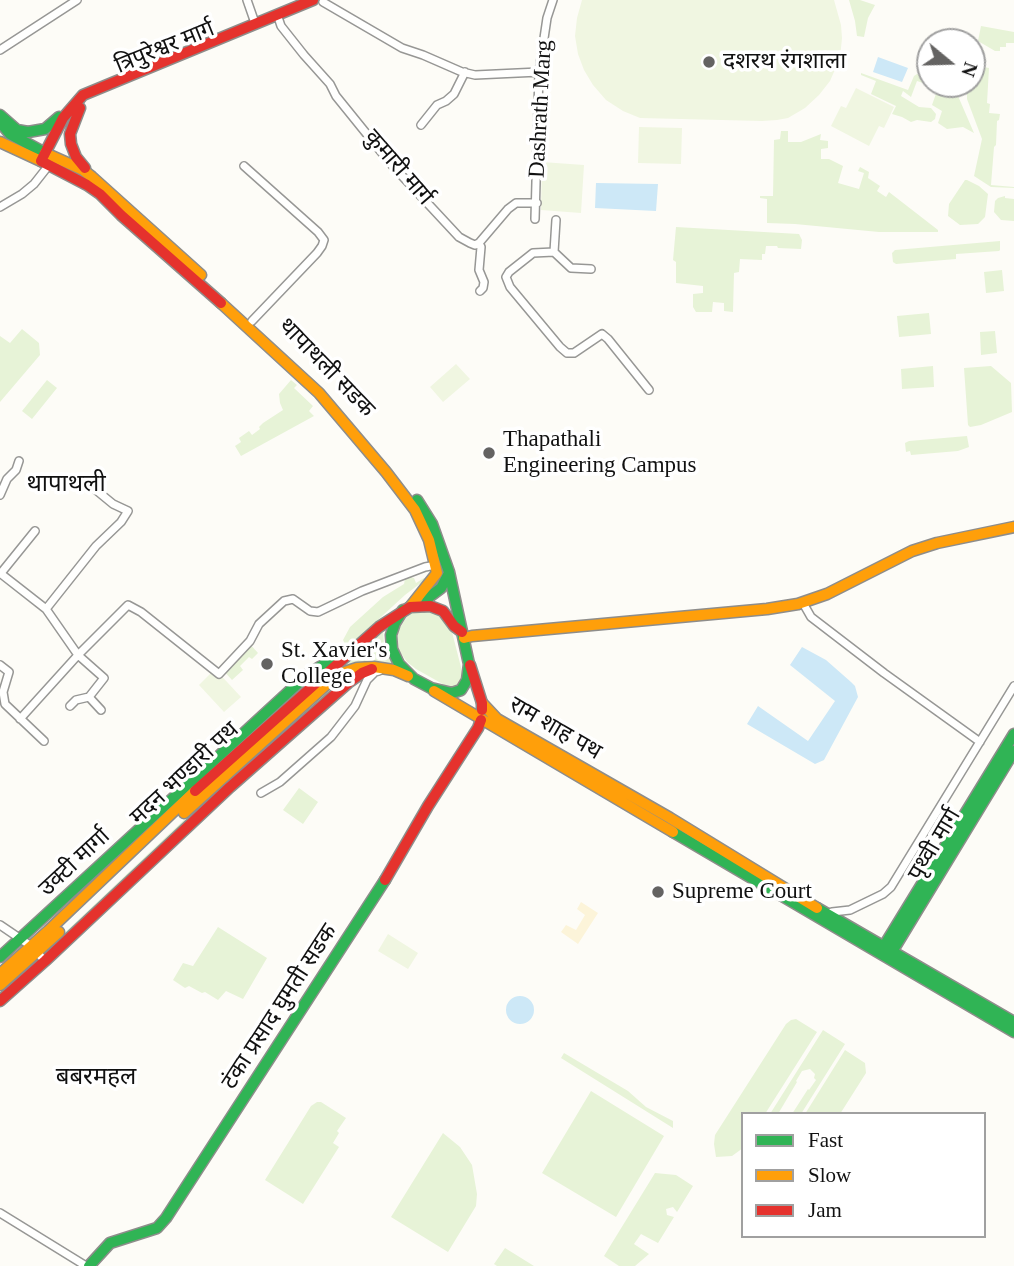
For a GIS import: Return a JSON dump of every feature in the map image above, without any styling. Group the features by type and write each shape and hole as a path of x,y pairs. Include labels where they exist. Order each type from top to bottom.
{"main road":[{"name":"त्रिपुरेश्वर मार्ग","path":"47,159 63,118 88,92 255,23 321,1"},
{"name":"त्रिपुरेश्वर मार्ग","path":"77,106 321,1"},
{"path":"0,115 17,130 34,132 47,127 77,106"},
{"path":"77,106 70,134 71,144 90,181"},
{"path":"0,122 10,134 47,159"},
{"path":"0,142 83,170 90,181"},
{"name":"थापाथली सडक","path":"90,181 252,321 303,367 345,411 423,508 432,524 449,572 463,635"},
{"name":"थापाथली सडक","path":"90,181 135,228 319,393 415,510 429,540 436,565"},
{"path":"463,635 767,609 800,603 827,594 912,551 1014,527"},
{"path":"436,565 433,580 397,618 393,629 392,649 398,664 417,681 476,717"},
{"path":"425,606 429,597 441,588 449,572"},
{"path":"406,609 435,607 443,611 463,635 482,703"},
{"name":"मदन भण्डारी पथ","path":"0,985 223,765 379,626 406,609"},
{"path":"417,681 442,691 457,692 467,680 469,664"},
{"name":"उक्टी मार्गा","path":"0,957 307,675 323,665 331,668"},
{"name":"मदन भण्डारी पथ","path":"0,974 34,949 342,673 357,668 383,668 400,672 417,681"},
{"path":"0,1001 199,815 330,698 362,673 383,668"},
{"name":"राम शाह पथ","path":"1014,1022 886,952 476,717 482,703 497,719 670,818 828,914 886,952 1014,1032"},
{"name":"टंका प्रसाद घुमती सडक","path":"88,1266 110,1243 157,1228 166,1218 371,901 472,736 476,717"},
{"path":"1003,761 1014,734"},
{"name":"पृथ्वी मार्ग","path":"886,952 1003,761 1014,751"}],"street":[{"path":"0,50 77,0"},
{"path":"247,0 255,23"},
{"name":"Dashrath Marg","path":"535,219 539,72 547,18 553,0"},
{"path":"321,1 402,48 464,72 475,75 539,72"},
{"name":"कुमारी मार्ग","path":"279,20 288,36 330,84 336,96 391,164 459,237 475,245 479,243"},
{"path":"421,125 437,105 454,94 464,72"},
{"path":"0,206 22,194 41,176 47,159"},
{"path":"244,166 324,240 317,253 252,321"},
{"path":"480,290 484,282 479,270 479,243 516,203 537,203"},
{"path":"554,252 556,220"},
{"path":"592,269 571,268 554,252 533,253 506,277 510,286 567,353 574,353 602,334 649,390"},
{"path":"0,495 19,461"},
{"path":"46,609 128,511 113,504 96,490"},
{"path":"35,531 0,573 46,609 78,655 104,678 89,698 76,700 70,706"},
{"path":"20,719 128,605 141,612 219,674 250,641 259,624 284,601 293,599 310,611 318,612 362,592 436,565"},
{"path":"800,603 811,617 979,744"},
{"path":"0,665 9,672 3,698 10,710 44,741"},
{"path":"261,793 280,782 331,737 355,706 367,680 375,671 383,668"},
{"path":"828,914 850,910 883,894 891,887 1014,686"},
{"path":"89,698 101,710"},
{"path":"0,925 21,938 45,961"},
{"path":"0,1213 88,1266"}],"green space":[{"name":"दशरथ रंगशाला","path":"582,0 834,0 841,25 840,58 830,81 819,95 788,118 762,121 640,118 606,100 584,70 575,36"},
{"path":"849,0 875,5 868,18 864,37 857,36"},
{"path":"981,26 1014,32 1014,43 1006,43 1006,47 995,51 986,46 986,28"},
{"path":"986,68 989,68 989,113 1000,114 991,185 1014,188 991,187 974,176 982,139 967,99 986,98"},
{"path":"861,75 908,90 916,75 911,97 903,91 901,96 919,107 931,108 936,114 935,119 931,122 911,122 892,114 896,106 871,94 876,81"},
{"path":"856,88 894,107 884,128 879,126 869,146 831,126 841,106 846,108"},
{"path":"934,98 959,98 974,133 963,127 947,129 938,123 942,111 932,105"},
{"path":"639,127 682,128 681,164 638,163"},
{"path":"781,131 788,131 788,142 801,142 821,134 820,140 828,141 828,148 821,149 821,159 829,159 843,166 838,183 859,189 864,173 858,171 860,167 869,172 868,178 880,186 877,191 886,197 889,192 938,232 879,232 767,223 767,199 760,196 773,196 774,140 780,139"},
{"path":"542,162 584,165 581,213 541,210"},
{"path":"965,180 979,186 988,194 985,217 978,224 960,225 948,216 949,204"},
{"path":"1005,196 1014,199 1014,221 1001,220 994,212 995,201"},
{"path":"676,227 799,234 802,240 801,249 766,246 762,260 740,259 739,272 734,273 733,312 724,311 724,303 713,302 712,312 696,312 693,307 693,294 703,293 703,286 676,283 676,262 673,260"},
{"path":"1000,241 999,251 956,254 956,259 896,264 893,262 892,253 895,250"},
{"path":"1002,270 1004,291 986,293 984,272"},
{"path":"929,313 931,334 899,337 897,316"},
{"path":"22,329 39,343 40,355 0,402 0,336 10,343"},
{"path":"995,331 997,353 981,355 980,332"},
{"path":"456,364 470,379 443,402 430,387"},
{"path":"933,366 934,387 902,389 901,369"},
{"path":"991,366 1011,383 1012,412 970,427 964,368"},
{"path":"47,380 57,388 32,419 22,411"},
{"path":"291,380 297,385 294,388 313,406 309,411 314,416 241,456 235,446 241,442 239,438 249,431 252,435 263,423 283,410 279,394"},
{"path":"967,436 969,447 958,451 911,455 910,451 906,452 905,443 909,441"},
{"path":"410,577 414,578 416,583 426,579 356,640 345,644 343,640 350,627"},
{"path":"435,611 451,627 463,675 457,688 448,687 416,669 398,649 398,631 406,618 413,612"},
{"path":"383,630 387,655 394,665 345,667 343,664"},
{"path":"249,643 258,653 240,666 243,670 232,680 222,669"},
{"path":"215,669 241,697 224,712 199,685"},
{"path":"335,687 58,939 205,800"},
{"path":"299,788 318,802 303,824 283,810"},
{"path":"218,927 267,958 243,999 226,991 218,1000 189,986 185,988 173,980 183,963 193,966"},
{"path":"388,934 418,953 408,969 378,951"},
{"path":"796,1019 817,1032 766,1112 741,1112 741,1149 732,1156 716,1157 715,1135 791,1020"},
{"path":"823,1030 845,1044 802,1112 793,1112 816,1080 810,1069 802,1071 779,1112 771,1112"},
{"path":"845,1050 865,1063 866,1073 841,1112 806,1112"},
{"path":"564,1053 628,1091 646,1107 673,1121 673,1128 561,1058"},
{"path":"591,1091 664,1136 616,1217 542,1173"},
{"path":"317,1102 346,1118 333,1143 339,1147 303,1204 265,1180 311,1106"},
{"path":"443,1133 460,1147 472,1165 477,1194 476,1206 448,1252 391,1217"},
{"path":"655,1173 676,1175 693,1186 677,1212 673,1207 666,1209 667,1215 674,1217 658,1243 641,1234 634,1244 649,1254 635,1266 619,1266 604,1256"},
{"path":"505,1248 534,1266 497,1266 494,1264"}],"sand":[{"path":"581,902 598,913 578,944 561,932 566,925 576,930 585,915 577,909"}],"water":[{"path":"878,57 908,68 902,82 873,72"},
{"path":"596,183 658,184 656,211 595,208"},
{"path":"802,647 826,660 851,682 858,697 824,760 815,764 747,724 758,706 808,741 835,701 790,665"},
{"path":"520,996 530,1000 534,1010 530,1020 520,1024 510,1020 506,1010 510,1000"}],"traffic: fast":[{"path":"0,115 17,130 28,132 45,129 59,117"},
{"path":"0,122 10,134 45,153"},
{"path":"403,610 391,635 392,649 399,664 414,679 431,688 452,693 461,690 467,680 469,664 449,572 432,524 417,500"},
{"path":"425,606 429,597 441,588 449,573"},
{"path":"0,957 307,675 323,665 335,664"},
{"path":"881,951 1014,734"},
{"path":"890,955 1014,751"},
{"path":"673,832 1014,1032"},
{"path":"89,1266 110,1243 157,1228 166,1218 385,880"},
{"path":"817,908 1014,1022"}],"traffic: slow":[{"path":"0,142 41,161"},
{"path":"45,153 83,170 92,177 201,275"},
{"path":"221,303 319,393 415,510 429,540 437,573 410,607"},
{"path":"464,638 798,604 827,594 912,551 1014,527"},
{"path":"184,813 342,673 357,668 374,667 394,670 408,676"},
{"path":"434,691 673,832"},
{"path":"482,703 497,719 670,818 817,908"},
{"path":"0,974 195,791"},
{"path":"0,985 59,932"}],"traffic: jam":[{"path":"221,303 100,194 41,161 63,118 83,95 313,0"},
{"path":"80,108 70,134 76,157 85,168"},
{"path":"195,791 379,627 410,607 430,606 443,611 462,632"},
{"path":"470,665 482,710"},
{"path":"0,1001 230,787 348,683 372,669"},
{"path":"385,880 481,720"}],"place":[{"name":"दशरथ रंगशाला","path":"709,62"},
{"name":"Thapathali Engineering Campus","path":"489,453"},
{"name":"St. Xavier's College","path":"267,664"},
{"name":"Supreme Court","path":"658,892"}],"district":[{"name":"थापाथली","path":"66,485"},
{"name":"बबरमहल","path":"96,1078"}]}
